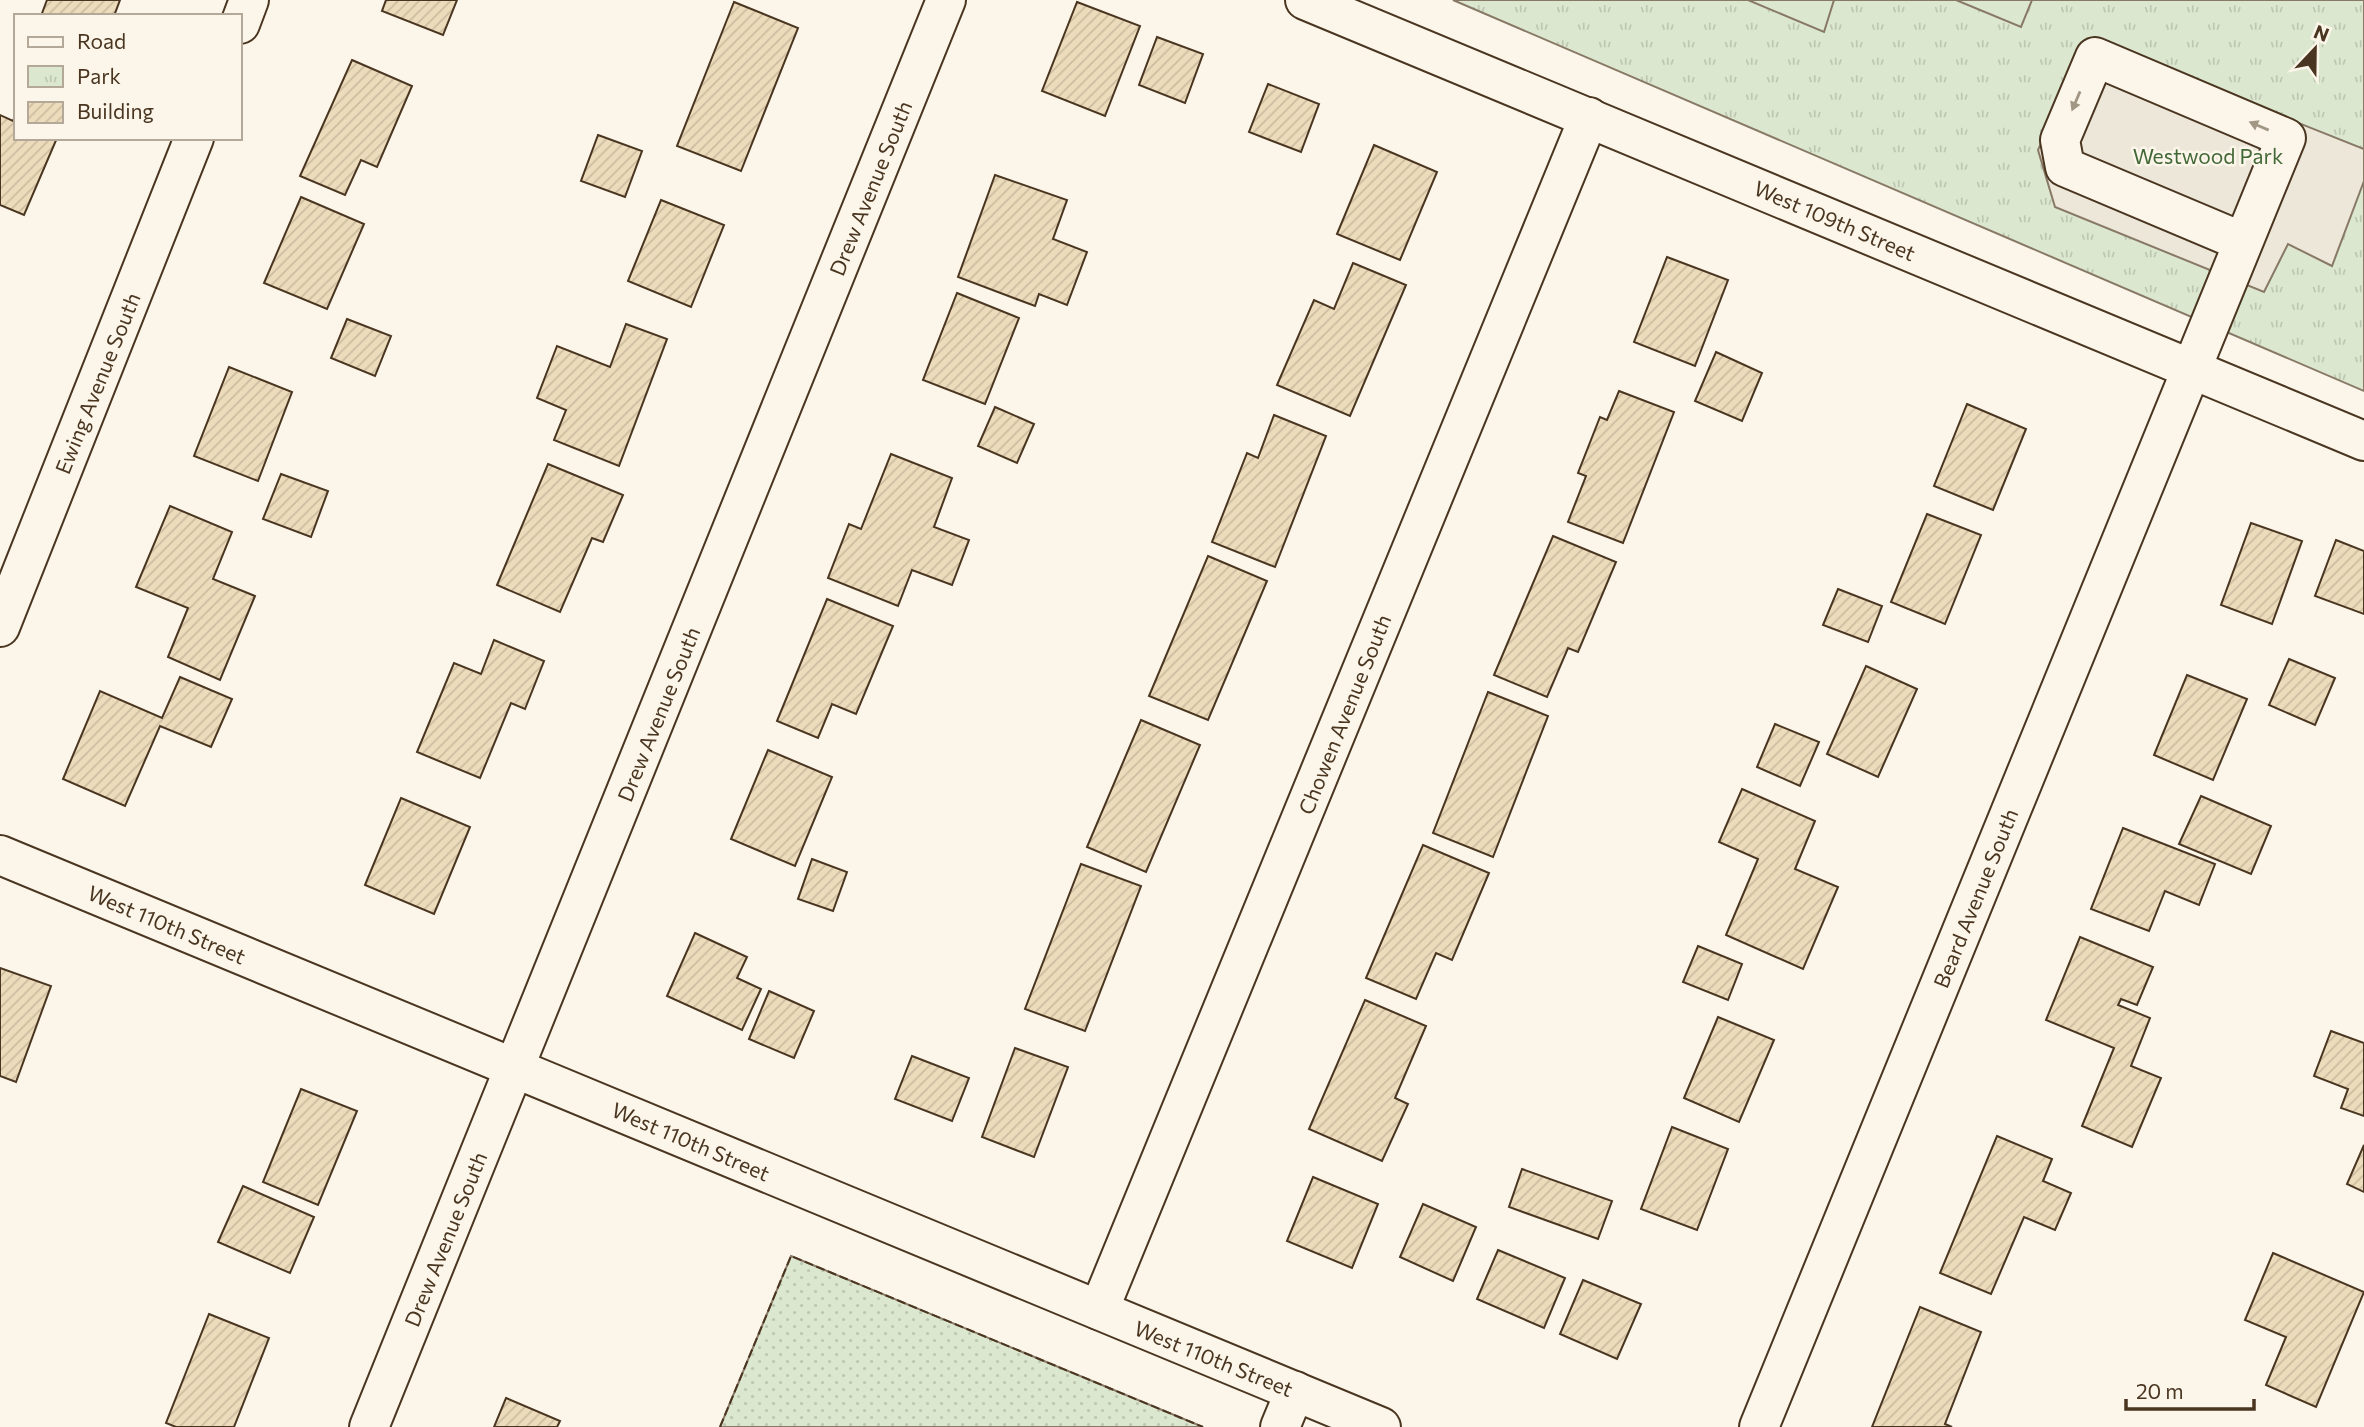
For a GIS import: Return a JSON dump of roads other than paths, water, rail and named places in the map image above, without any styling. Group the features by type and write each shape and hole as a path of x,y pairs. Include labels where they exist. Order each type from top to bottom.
{"street":[{"path":"242,19 249,0"},
{"name":"Drew Avenue South","path":"369,1427 946,0"},
{"name":"West 109th Street","path":"1305,0 2364,441"},
{"name":"Beard Avenue South","path":"1759,1427 2286,138 2095,57 2060,140 2065,167 2243,242"},
{"name":"Chowen Avenue South","path":"1099,1310 1589,117"},
{"name":"Ewing Avenue South","path":"0,627 193,140"},
{"name":"West 110th Street","path":"0,855 1381,1427"},
{"path":"1280,1427 1295,1391"}],"park label":[{"name":"Westwood Park","path":"2208,155"}]}
